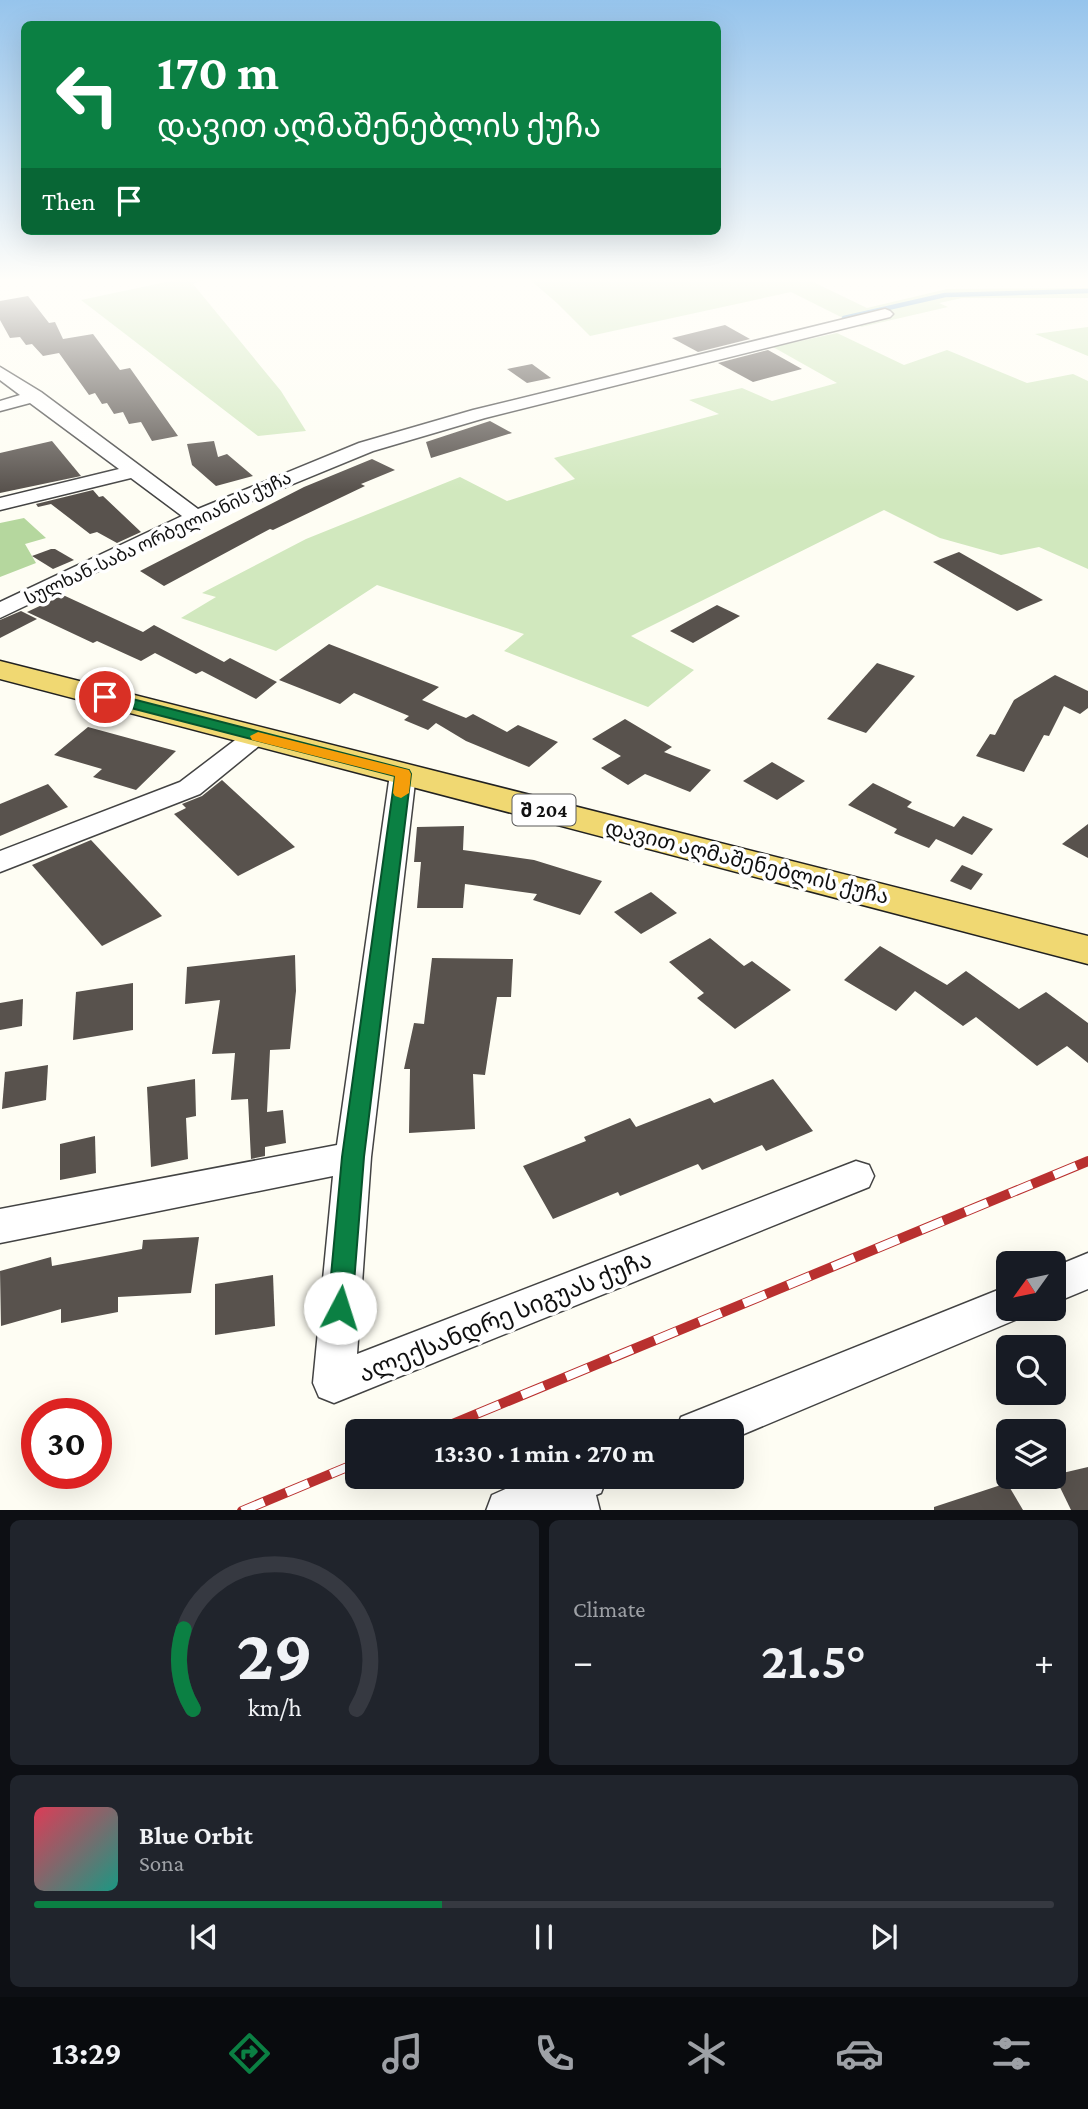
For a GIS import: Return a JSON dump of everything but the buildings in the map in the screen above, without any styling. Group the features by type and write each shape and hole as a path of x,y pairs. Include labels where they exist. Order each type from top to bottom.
{"main road":[{"name":"დავით აღმაშენებლის ქუჩა","path":"0,670 1088,950"}],"street":[{"name":"სულხან-საბა ორბელიანის ქუჩა","path":"0,611 196,517 366,447 467,417 741,349"},
{"path":"0,372 196,517"},
{"path":"0,406 35,396"},
{"path":"0,505 136,471"},
{"path":"0,862 190,788 257,736"},
{"name":"ალექსანდრე სიგუას ქუჩა","path":"403,774 353,1157 334,1383 856,1176"},
{"path":"0,1226 353,1157"},
{"path":"1066,1280 1088,1271"},
{"path":"728,1419 996,1309"},
{"path":"508,1510 578,1490"}],"green space":[{"path":"145,349 247,349 281,391 306,431 258,436"},
{"path":"777,349 871,349 904,365 947,350 1027,383 1073,374 1088,381 1088,569 1039,547 1001,555 940,538 884,510 631,636 694,670 648,707 504,651 524,634 377,585 276,651 181,618 216,597 202,593 306,539 460,477 507,501 575,479 554,458 719,414 689,400 742,388 772,401 837,383"},
{"path":"1072,349 1088,349 1088,356"},
{"path":"24,518 46,538 25,544 36,563 0,577 0,523"}],"railway":[{"path":"464,1419 1088,1161"},
{"path":"244,1510 345,1468"}],"slow traffic":[{"path":"258,736 403,774 401,793"}],"route":[{"path":"105,697 403,774 353,1157 340,1308"}]}
